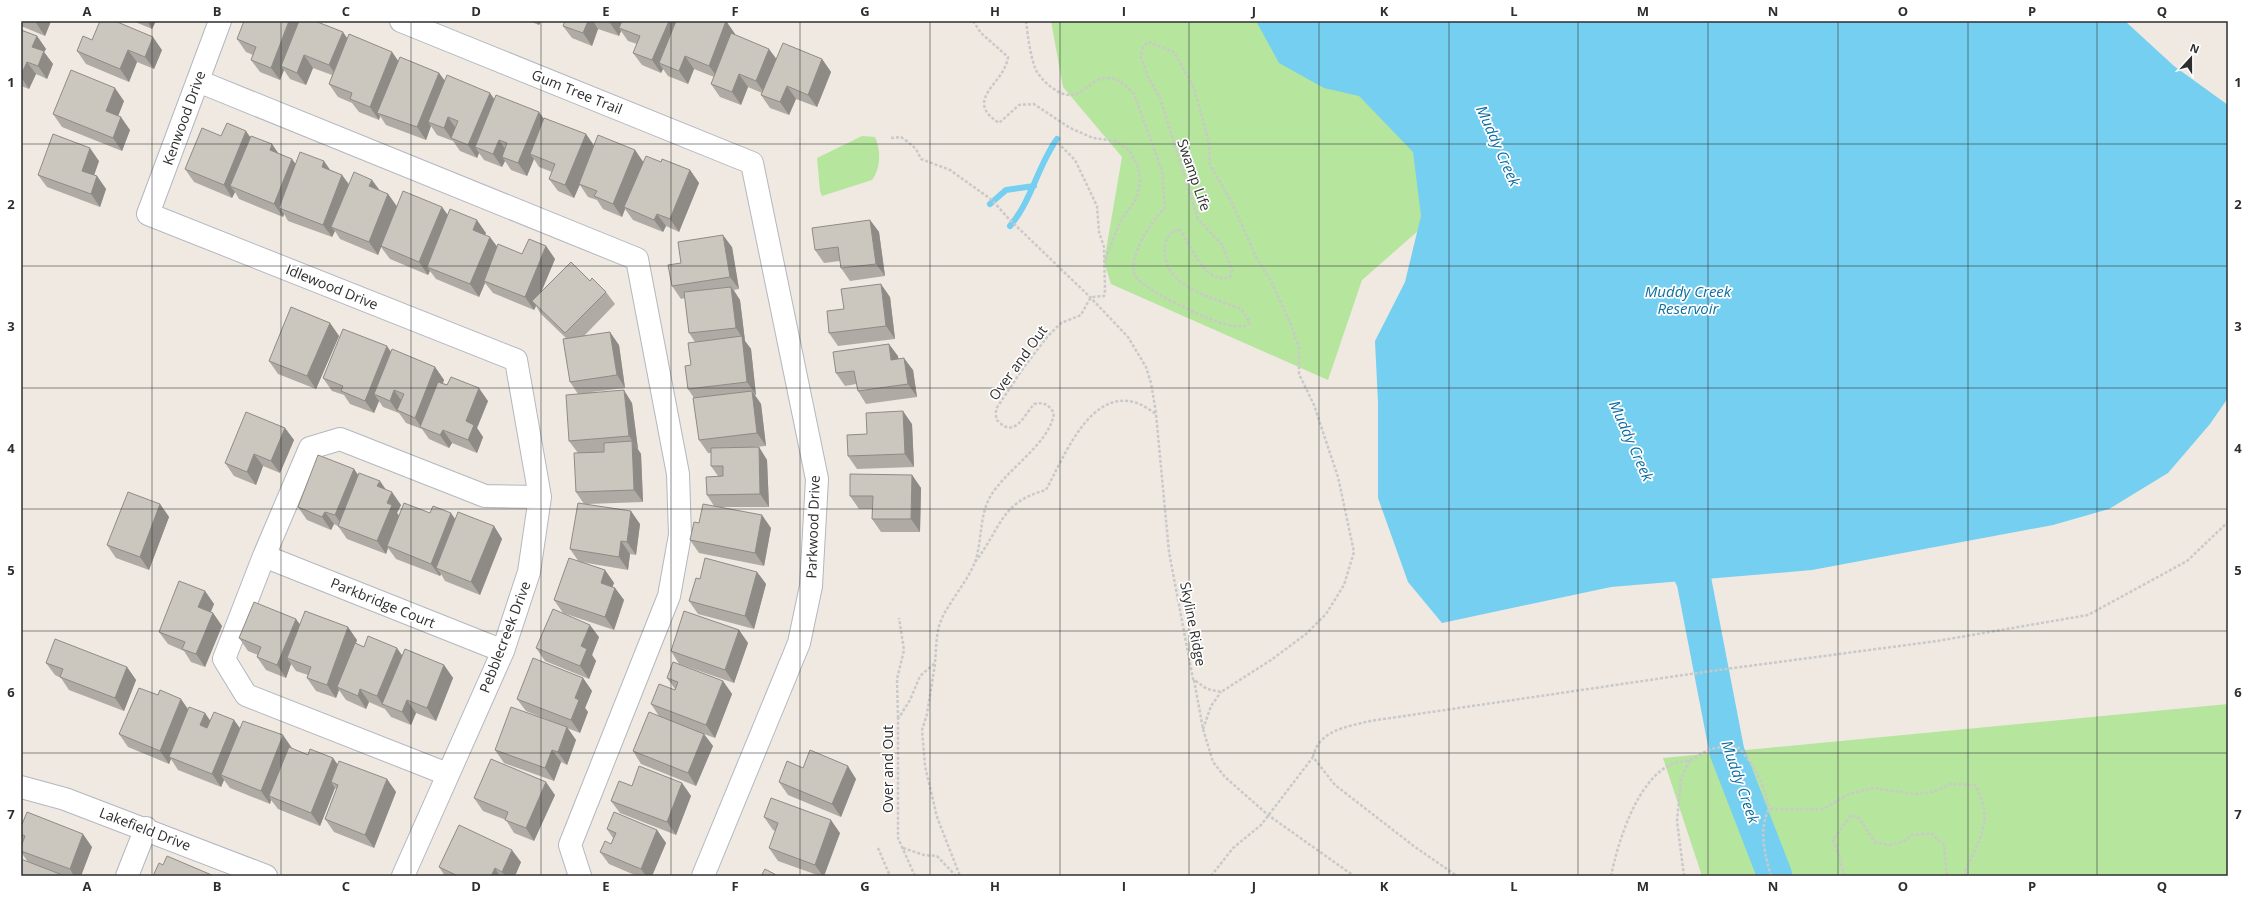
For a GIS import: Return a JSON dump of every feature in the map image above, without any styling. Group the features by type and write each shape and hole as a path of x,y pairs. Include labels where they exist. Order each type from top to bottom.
{"street":[{"name":"Kenwood Drive","path":"148,214 220,21"},
{"name":"Gum Tree Trail","path":"401,21 752,163"},
{"path":"198,81 637,259 678,474 680,535 669,596 570,845 580,876"},
{"name":"Parkwood Drive","path":"704,876 799,643 810,586 817,479 752,163"},
{"name":"Idlewood Drive","path":"148,214 516,360"},
{"name":"Pebblecreek Drive","path":"404,876 503,651 530,572 540,497 516,360"},
{"path":"448,774 246,695 224,659 264,556 310,448 340,439 485,496 540,497"},
{"name":"Parkbridge Court","path":"264,556 503,651"},
{"name":"Lakefield Drive","path":"21,787 65,799 146,828 266,876"},
{"path":"127,876 146,828"}],"path":[{"path":"973,21 981,33 1008,57 1007,66 986,95 983,104 988,116 999,123 1019,105 1034,104 1070,128 1093,138 1116,141 1129,150 1136,162 1140,176 1136,199 1120,222 1104,262"},
{"name":"Swamp Life","path":"1026,21 1036,70 1043,80 1058,92 1070,95 1078,93 1097,80 1106,78 1116,79 1126,85 1134,94 1162,171 1165,208 1157,216 1142,239 1134,261 1134,274 1140,282 1165,298 1223,323 1245,326 1250,322 1241,309 1208,298 1180,282 1169,267 1164,252 1166,240 1172,231 1179,229 1200,264 1214,276 1223,279 1230,277 1232,270 1223,246 1198,219 1160,98 1148,77 1141,57 1143,47 1148,42 1174,52 1194,88 1209,143 1210,165 1231,201 1256,256 1282,302 1299,348 1299,374 1314,405 1338,477 1354,552 1344,585 1326,614 1300,638 1221,692"},
{"name":"Skyline Ridge","path":"891,138 901,138 908,142 916,149 921,159 950,170 992,200 1009,219 1091,298 1128,338 1146,367 1151,383 1156,414 1169,552 1193,679 1207,690 1221,692"},
{"path":"1057,142 1075,160 1085,184 1092,192 1097,206 1099,232 1104,247 1104,262"},
{"name":"Over and Out","path":"916,876 898,838 898,719 905,708 920,676 935,663 939,626 975,562 979,534 990,496 999,484 1045,435 1053,420 1054,413 1048,405 1042,403 1034,404 1020,422 1014,427 1007,427 996,419 996,409 1024,367 1061,322 1081,315 1091,298 1104,296 1104,262"},
{"path":"975,562 1008,510 1029,494 1046,490 1071,441 1090,416 1106,406 1121,401 1137,403 1156,414"},
{"path":"1211,876 1233,848 1261,825 1312,757 1315,746 1339,728 1370,721 1711,671 1937,642 2088,615 2187,561 2228,522"},
{"path":"898,719 897,679 904,650 899,618"},
{"path":"935,663 927,714 922,730 925,766 937,817 960,876"},
{"path":"1193,679 1203,729 1212,762 1224,777 1268,815 1354,876"},
{"path":"1203,729 1211,706 1221,692"},
{"path":"898,705 905,708"},
{"path":"1611,876 1626,823 1646,787 1657,774 1672,764 1690,760 1709,750 1726,747 1739,748 1752,763 1765,792 1769,809 1763,827 1763,840 1771,876"},
{"path":"1312,757 1335,785 1415,847 1457,876"},
{"path":"1684,876 1677,821 1681,778 1690,760"},
{"path":"1769,809 1823,809 1849,794 1873,788 1916,794 1932,792 1951,784 1975,786 1983,799 1986,814 1984,832 1965,872 1967,876"},
{"path":"1844,876 1839,855 1833,840 1850,815 1859,818 1875,842 1890,846 1902,842 1912,835 1931,833 1944,845 1947,876"},
{"path":"878,848 890,876"},
{"path":"903,848 924,855 937,856 956,876"}],"green space":[{"path":"1051,21 1658,21 1362,280 1328,380 1111,284 1104,262 1122,157 1063,87"},
{"path":"862,136 875,137 877,142 879,159 877,170 872,180 822,196 820,191 817,158"},
{"path":"2228,704 2228,876 1702,876 1663,758"}],"water":[{"name":"Muddy Creek Reservoir","path":"1256,21 2125,21 2174,66 2228,105 2228,398 2210,424 2168,473 2109,509 2053,525 1812,570 1611,587 1442,623 1408,582 1378,498 1378,403 1375,341 1405,282 1421,216 1413,152 1359,96 1324,88 1279,63"}],"building":[{"path":"100,21 115,21 153,37 145,57 128,50 120,69 77,51 83,36 92,40"},
{"path":"244,21 289,21 271,68 251,60 256,47 237,39"},
{"path":"299,21 315,21 343,32 329,65 304,55 297,73 281,66"},
{"path":"565,21 588,21 583,33 563,26"},
{"path":"622,21 669,21 652,60 633,53 640,36 619,28"},
{"path":"676,21 726,21 709,66 685,56 679,71 659,63"},
{"path":"21,30 37,36 32,47 44,51 38,66 27,62 21,75"},
{"path":"731,33 769,49 756,81 739,74 732,92 711,84"},
{"path":"349,34 392,52 370,107 350,99 352,93 329,84"},
{"path":"783,43 822,59 808,95 787,86 780,102 761,95"},
{"path":"400,57 439,73 417,127 377,113"},
{"path":"71,70 115,88 106,111 121,117 113,138 53,114"},
{"path":"447,75 490,93 468,145 451,138 458,121 448,117 444,128 428,122"},
{"path":"496,95 539,112 518,163 502,157 507,143 499,140 493,154 475,147"},
{"path":"544,118 586,134 565,185 549,179 555,164 530,154"},
{"path":"227,123 246,131 224,185 185,169 202,128 221,136"},
{"path":"53,134 90,148 82,171 97,176 91,194 38,175"},
{"path":"598,135 635,150 613,204 594,196 597,191 579,184"},
{"path":"251,136 272,144 270,150 292,159 274,204 230,186"},
{"path":"300,152 324,161 322,167 342,175 323,225 279,208"},
{"path":"646,156 661,162 662,159 690,170 670,219 657,214 654,220 624,207"},
{"path":"354,172 372,180 369,186 388,194 369,242 331,227"},
{"path":"403,191 442,207 419,262 381,246"},
{"path":"450,209 477,220 473,230 490,237 470,284 427,267"},
{"path":"870,220 876,264 841,268 838,247 815,250 812,228"},
{"path":"723,235 730,277 672,286 668,265 681,263 678,242"},
{"path":"529,239 546,246 525,297 484,281 498,244 522,254"},
{"path":"571,262 590,281 592,278 606,292 565,333 532,301"},
{"path":"881,284 886,326 829,333 827,311 844,309 841,289"},
{"path":"731,287 736,328 689,333 684,292"},
{"path":"291,307 330,323 307,376 269,361"},
{"path":"343,329 387,346 365,401 341,391 343,386 323,378"},
{"path":"610,332 617,375 570,382 563,339"},
{"path":"742,336 747,382 688,389 685,366 691,365 688,343"},
{"path":"889,344 891,360 904,358 908,384 858,391 854,371 836,373 833,352"},
{"path":"392,349 435,367 415,418 397,410 404,394 394,390 390,401 374,394"},
{"path":"451,377 479,388 466,421 474,425 468,440 443,430 440,435 420,427 438,382 447,385"},
{"path":"624,390 629,436 569,441 566,395"},
{"path":"752,391 757,433 699,440 693,398"},
{"path":"903,411 905,454 848,456 847,435 867,434 866,413"},
{"path":"246,412 285,428 271,461 254,454 247,472 225,463"},
{"path":"632,441 634,490 576,492 574,453 604,452 604,443"},
{"path":"759,447 760,494 707,495 706,477 723,476 723,466 711,466 711,448"},
{"path":"318,455 354,469 335,515 325,512 322,517 298,507"},
{"path":"359,473 380,481 377,486 392,492 387,503 392,505 377,541 338,526"},
{"path":"850,474 912,475 911,519 872,519 873,496 850,496"},
{"path":"128,492 160,504 140,557 107,545"},
{"path":"404,503 430,513 433,506 451,513 431,564 387,546"},
{"path":"578,503 631,511 627,542 621,541 619,557 570,549"},
{"path":"703,504 762,515 755,553 690,540 694,522 699,523"},
{"path":"458,512 494,526 471,582 436,568"},
{"path":"569,558 605,570 601,583 615,588 605,617 554,600"},
{"path":"705,558 757,572 745,616 689,601 696,578 700,579"},
{"path":"179,581 205,591 198,607 213,613 196,654 182,649 185,642 159,632"},
{"path":"254,602 296,619 277,665 257,657 261,647 239,638"},
{"path":"553,609 590,625 581,646 587,649 580,666 536,648"},
{"path":"305,611 348,627 327,685 307,678 311,667 287,658"},
{"path":"684,611 739,630 725,670 671,651"},
{"path":"368,636 397,648 377,696 360,689 358,696 337,687 355,643 364,647"},
{"path":"55,639 127,667 115,698 60,677 63,669 46,663"},
{"path":"405,649 444,665 427,708 407,700 402,712 382,704"},
{"path":"533,658 583,678 575,698 579,700 571,720 517,699"},
{"path":"673,662 723,681 706,725 651,704 659,684 675,690 678,682 667,678"},
{"path":"139,688 158,695 160,690 181,699 160,751 119,734"},
{"path":"189,707 205,713 200,725 207,728 214,712 234,720 212,774 169,757"},
{"path":"511,707 567,727 558,752 552,750 545,768 495,750"},
{"path":"649,712 704,734 688,773 633,751"},
{"path":"243,721 283,735 261,791 221,775"},
{"path":"289,747 308,755 310,749 333,758 311,813 269,796"},
{"path":"810,750 848,766 832,804 779,782 787,761 803,768"},
{"path":"491,759 546,782 526,828 505,820 508,812 474,798"},
{"path":"339,761 387,779 365,835 325,819 338,785 331,782"},
{"path":"639,766 682,783 667,822 611,801 619,781 632,786"},
{"path":"771,798 831,820 815,865 769,848 778,823 764,817"},
{"path":"27,812 83,834 70,869 21,851 25,836 21,834 21,827"},
{"path":"614,812 657,830 641,869 600,852 605,841 611,844 616,833 607,829"},
{"path":"459,825 512,850 502,872 495,868 491,876 458,876 439,867"},
{"path":"167,856 214,876 153,876 159,863 163,865"},
{"path":"21,859 65,876 21,876"},
{"path":"765,869 778,876 761,876"}],"waterway":[{"path":"1010,226 1018,216 1030,194 1050,149 1057,139"},
{"path":"990,204 1006,190 1034,186"},
{"name":"Muddy Creek","path":"1674,538 1694,581 1727,752 1775,876"}]}
